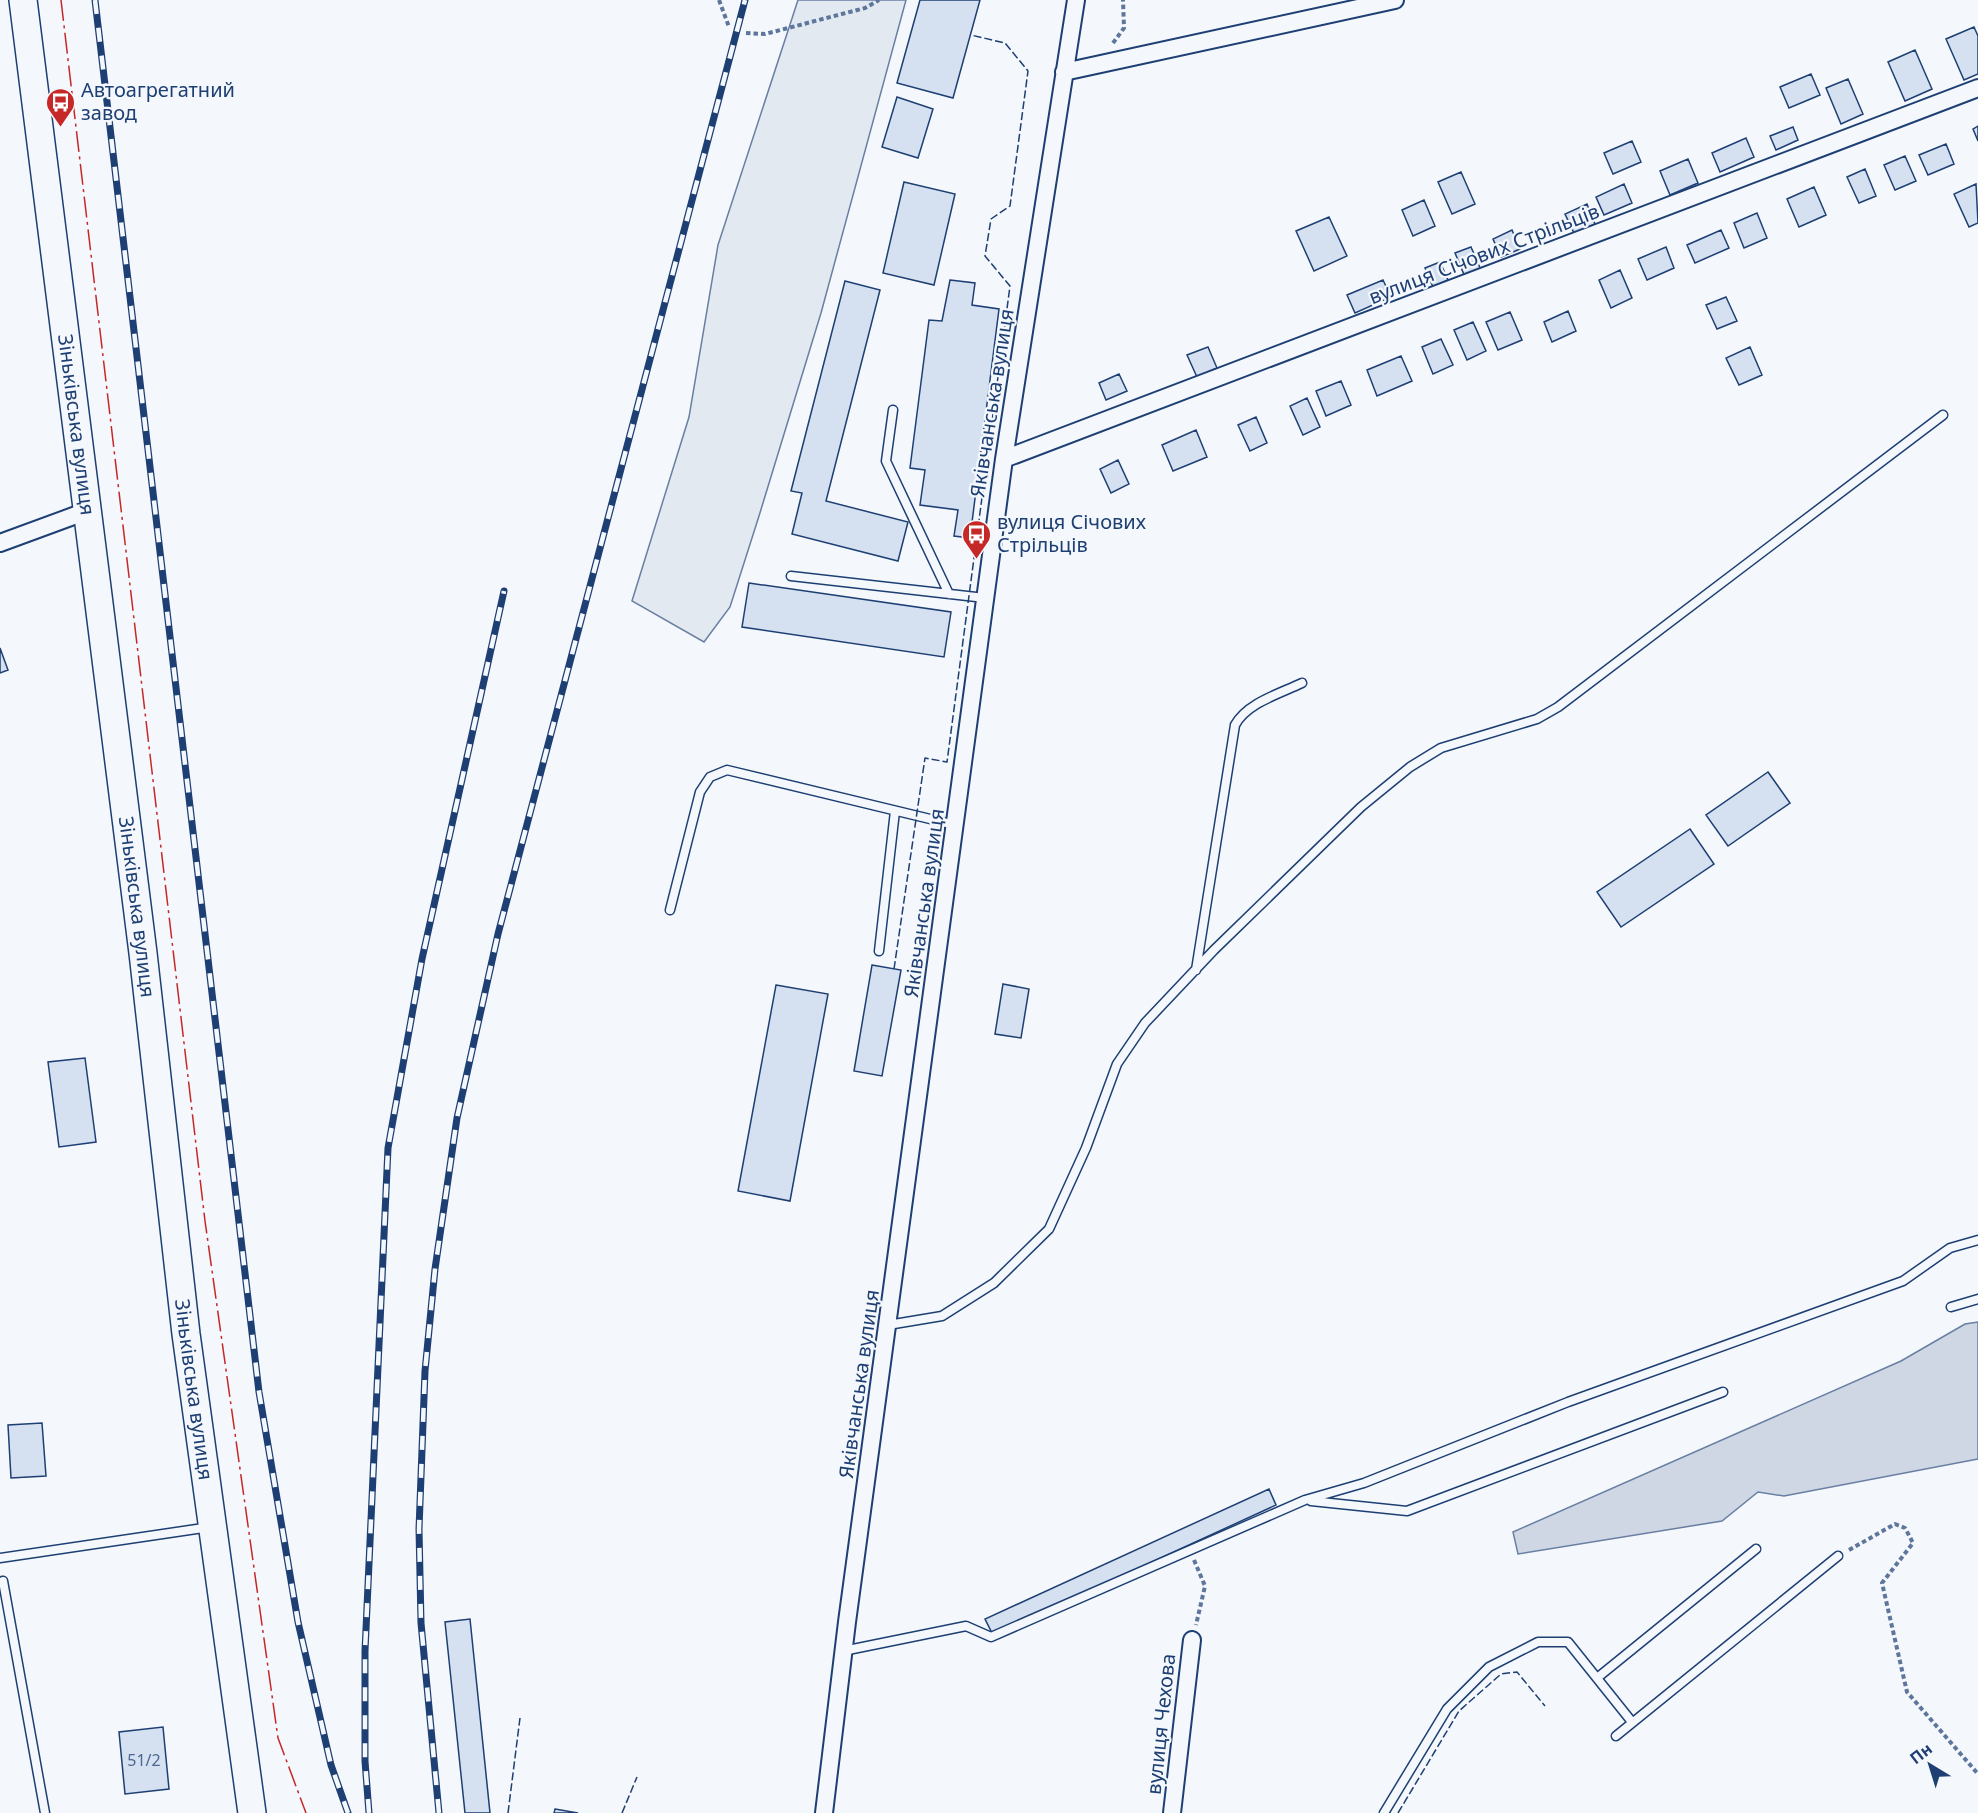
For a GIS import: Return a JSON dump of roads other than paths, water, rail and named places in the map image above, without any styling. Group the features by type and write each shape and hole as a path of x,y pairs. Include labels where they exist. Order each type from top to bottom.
{"main road":[{"name":"Зіньківська вулиця","path":"22,0 212,1527 252,1813"}],"street":[{"name":"Яківчанська вулиця","path":"824,1813 843,1650 1004,459 1076,0"},
{"path":"1064,72 1395,0"},
{"name":"вулиця Січових Стрільців","path":"1004,459 1978,88"},
{"path":"0,543 87,511"},
{"name":"вулиця Чехова","path":"1173,1813 1192,1640"}],"lane":[{"path":"893,410 886,461 949,594"},
{"path":"888,1325 942,1316 994,1283 1049,1229 1086,1148 1117,1064 1145,1023 1361,807 1410,767 1441,748 1537,719 1558,706 1943,415"},
{"path":"791,576 985,598"},
{"path":"1196,970 1235,725 1241,714 1302,683"},
{"path":"670,910 700,792 710,777 727,770 956,825"},
{"path":"879,951 895,811"},
{"path":"843,1650 966,1626 991,1637 1305,1500 1364,1483 1568,1402 1903,1281 1950,1248 1978,1240"},
{"path":"1952,1307 1978,1299"},
{"path":"1305,1500 1407,1511 1723,1392"},
{"path":"0,1558 212,1527"},
{"path":"1597,1678 1755,1549"},
{"path":"1616,1736 1838,1556"},
{"path":"3,1581 45,1813"},
{"path":"1384,1813 1447,1709 1489,1667 1539,1642 1568,1642 1632,1722"}],"railway":[{"path":"95,0 259,1392 298,1622 331,1765 348,1813"},
{"path":"439,1813 421,1623 419,1529 425,1371 435,1269 457,1118 498,934 745,0"},
{"path":"369,1813 365,1761 365,1651 388,1148 422,959 504,591"}],"place":[{"name":"Автоагрегатний завод","path":"60,128"},
{"name":"вулиця Січових Стрільців","path":"976,560"}]}
